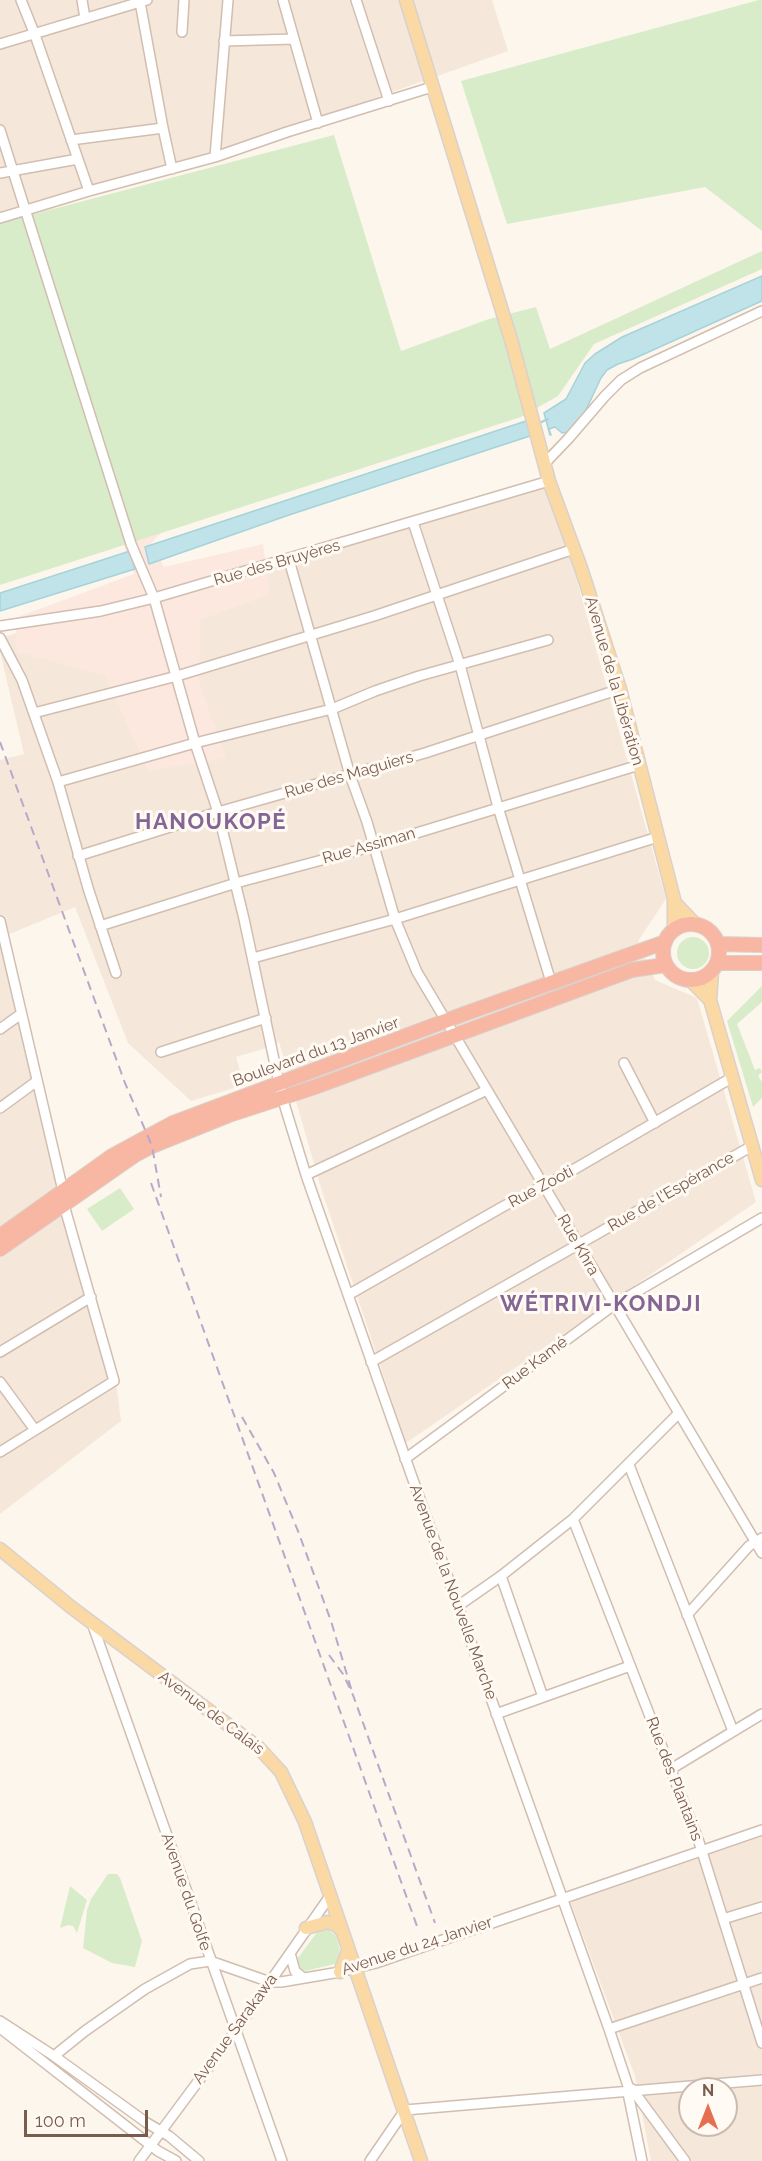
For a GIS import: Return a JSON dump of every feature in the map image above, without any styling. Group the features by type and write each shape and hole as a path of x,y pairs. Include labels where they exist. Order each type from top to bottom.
{"highway":[{"path":"696,925 710,931 718,944 720,954 715,967 706,976 692,981 678,978 665,965 663,957 665,942 674,930 681,926 696,925"},
{"name":"Boulevard du 13 Janvier","path":"0,1236 152,1146 282,1097 451,1028 551,982 665,942"},
{"path":"718,944 762,945"},
{"path":"715,967 762,963"},
{"name":"Boulevard du 13 Janvier","path":"0,1249 112,1156 199,1112 319,1069 632,970 665,965"}],"main road":[{"name":"Avenue de la Libération","path":"406,0 512,343 546,462 549,481 620,689 675,903"},
{"path":"675,903 696,925"},
{"path":"674,930 675,903"},
{"path":"715,967 710,1000 762,1180"},
{"path":"692,981 710,1000"},
{"name":"Avenue de Calais","path":"0,1549 92,1623 243,1735 275,1764 287,1782 305,1822 421,2161"},
{"path":"306,1928 328,1922 336,1925 342,1931"},
{"path":"340,1972 348,1952"}],"street":[{"path":"21,0 89,191"},
{"path":"82,0 85,18"},
{"path":"182,33 184,0"},
{"path":"215,157 228,0"},
{"path":"283,0 318,123"},
{"path":"356,0 389,101"},
{"path":"0,44 143,1 163,128 172,169"},
{"path":"224,41 294,39"},
{"path":"0,218 215,157 432,87"},
{"path":"71,140 163,128"},
{"name":"Avenue de la Nouvelle Marche","path":"0,130 133,548 154,598 195,743 218,812 253,958 282,1097 306,1174 630,2090"},
{"path":"0,173 78,159"},
{"path":"546,462 621,380 640,368 762,311"},
{"name":"Rue des Bruyères","path":"0,626 101,611 154,598 289,560 549,481"},
{"path":"413,522 460,665 498,807 551,982"},
{"path":"34,713 177,676 574,549"},
{"name":"Rue Khra","path":"289,560 350,775 374,846 395,920 417,972 614,1305 759,1540 762,1552"},
{"path":"0,638 22,680 58,782 78,856 116,973"},
{"path":"58,782 195,743 332,709 400,682 548,640"},
{"name":"Rue des Maguiers","path":"78,856 480,735 620,689"},
{"name":"Rue Assiman","path":"100,926 236,883 374,846 639,765"},
{"path":"253,958 395,920 658,837"},
{"path":"0,921 3,951 21,1014 63,1198 114,1381 0,1452"},
{"path":"0,1029 21,1014"},
{"path":"161,1052 266,1018"},
{"path":"624,1064 655,1122"},
{"name":"Rue Zooti","path":"348,1296 733,1077"},
{"path":"0,1108 37,1081"},
{"path":"306,1174 487,1090"},
{"name":"Rue de l'Espérance","path":"371,1362 752,1146"},
{"name":"Rue Kamé","path":"405,1459 614,1305 762,1218"},
{"path":"0,1352 91,1298"},
{"path":"0,1382 35,1430"},
{"path":"458,1606 501,1576 573,1519 680,1413"},
{"path":"629,1465 733,1731"},
{"name":"Rue des Plantains","path":"573,1519 702,1851 762,2043"},
{"path":"687,1615 759,1540"},
{"path":"501,1576 543,1697"},
{"name":"Avenue du Golfe","path":"92,1623 282,2161"},
{"path":"496,1714 630,1666"},
{"path":"671,1769 762,1714"},
{"path":"702,1851 762,1830"},
{"name":"Avenue du 24 Janvier","path":"270,1982 356,1968 702,1851"},
{"name":"Avenue Sarakawa","path":"139,2161 237,2029 330,1896"},
{"path":"723,1919 762,1907"},
{"path":"290,1953 295,1971 302,1977"},
{"path":"54,2056 145,1989 190,1964 210,1961 270,1982"},
{"path":"609,2029 762,1978"},
{"path":"0,2021 160,2130 199,2161"},
{"path":"0,2028 158,2151 175,2160 181,2148"},
{"path":"370,2161 405,2110 762,2080"},
{"path":"630,2090 686,2161"},
{"path":"630,2090 642,2161"},
{"path":"636,2130 637,2120 641,2116 648,2115 654,2118"}],"shaded area":[{"path":"0,0 492,0 508,51 217,154 0,215"},
{"path":"87,443 166,528 151,543 164,567 263,544 270,594 200,620 199,682 226,758 148,771 105,675 17,652 15,618 134,574"},
{"path":"549,481 666,899 638,941 655,980 697,998 756,1202 406,1443 321,1188 279,1042 236,1057 244,1085 191,1101 128,1043 75,907 7,935 61,1183 115,1374 121,1421 0,1514 0,760 24,754 0,652 0,638 311,546"},
{"path":"762,1825 762,2161 651,2161 635,2076 570,1901"}],"green space":[{"path":"762,0 762,231 705,187 507,224 461,81"},
{"path":"334,135 401,351 489,319 536,307 550,349 762,251 762,269 594,344 558,396 521,417 0,585 0,223"},
{"path":"693,937 705,941 709,953 705,965 693,969 681,965 677,953 681,941"},
{"path":"762,986 762,1002 737,1024 755,1070 760,1068 762,1072 758,1076 762,1082 762,1098 753,1107 727,1021"},
{"path":"120,1188 134,1209 102,1231 87,1209"},
{"path":"108,1874 117,1874 120,1878 142,1941 135,1967 112,1963 83,1948 87,1910 91,1899"},
{"path":"70,1886 87,1900 77,1933 73,1926 60,1928"},
{"path":"328,1929 336,1936 342,1957 339,1963 305,1971 300,1969 296,1963 298,1958 318,1931"}],"water":[{"path":"762,276 762,301 607,370 575,426 568,432 562,433 555,427 549,429 550,435 544,413 566,399 585,363 595,354 622,337"},
{"path":"529,420 533,435 289,515 149,564 145,547"},
{"path":"130,551 135,569 0,611 0,593"}],"waterway":[{"path":"537,424 548,419"}],"railway":[{"path":"0,742 125,1083 152,1146 161,1197"},
{"path":"151,1183 418,1929"},
{"path":"242,1417 274,1473 298,1531 331,1621 353,1695"},
{"path":"329,1655 343,1674 353,1695 435,1923"}],"district":[{"name":"HANOUKOPÉ","path":"211,822"},
{"name":"WÉTRIVI-KONDJI","path":"601,1304"}]}
